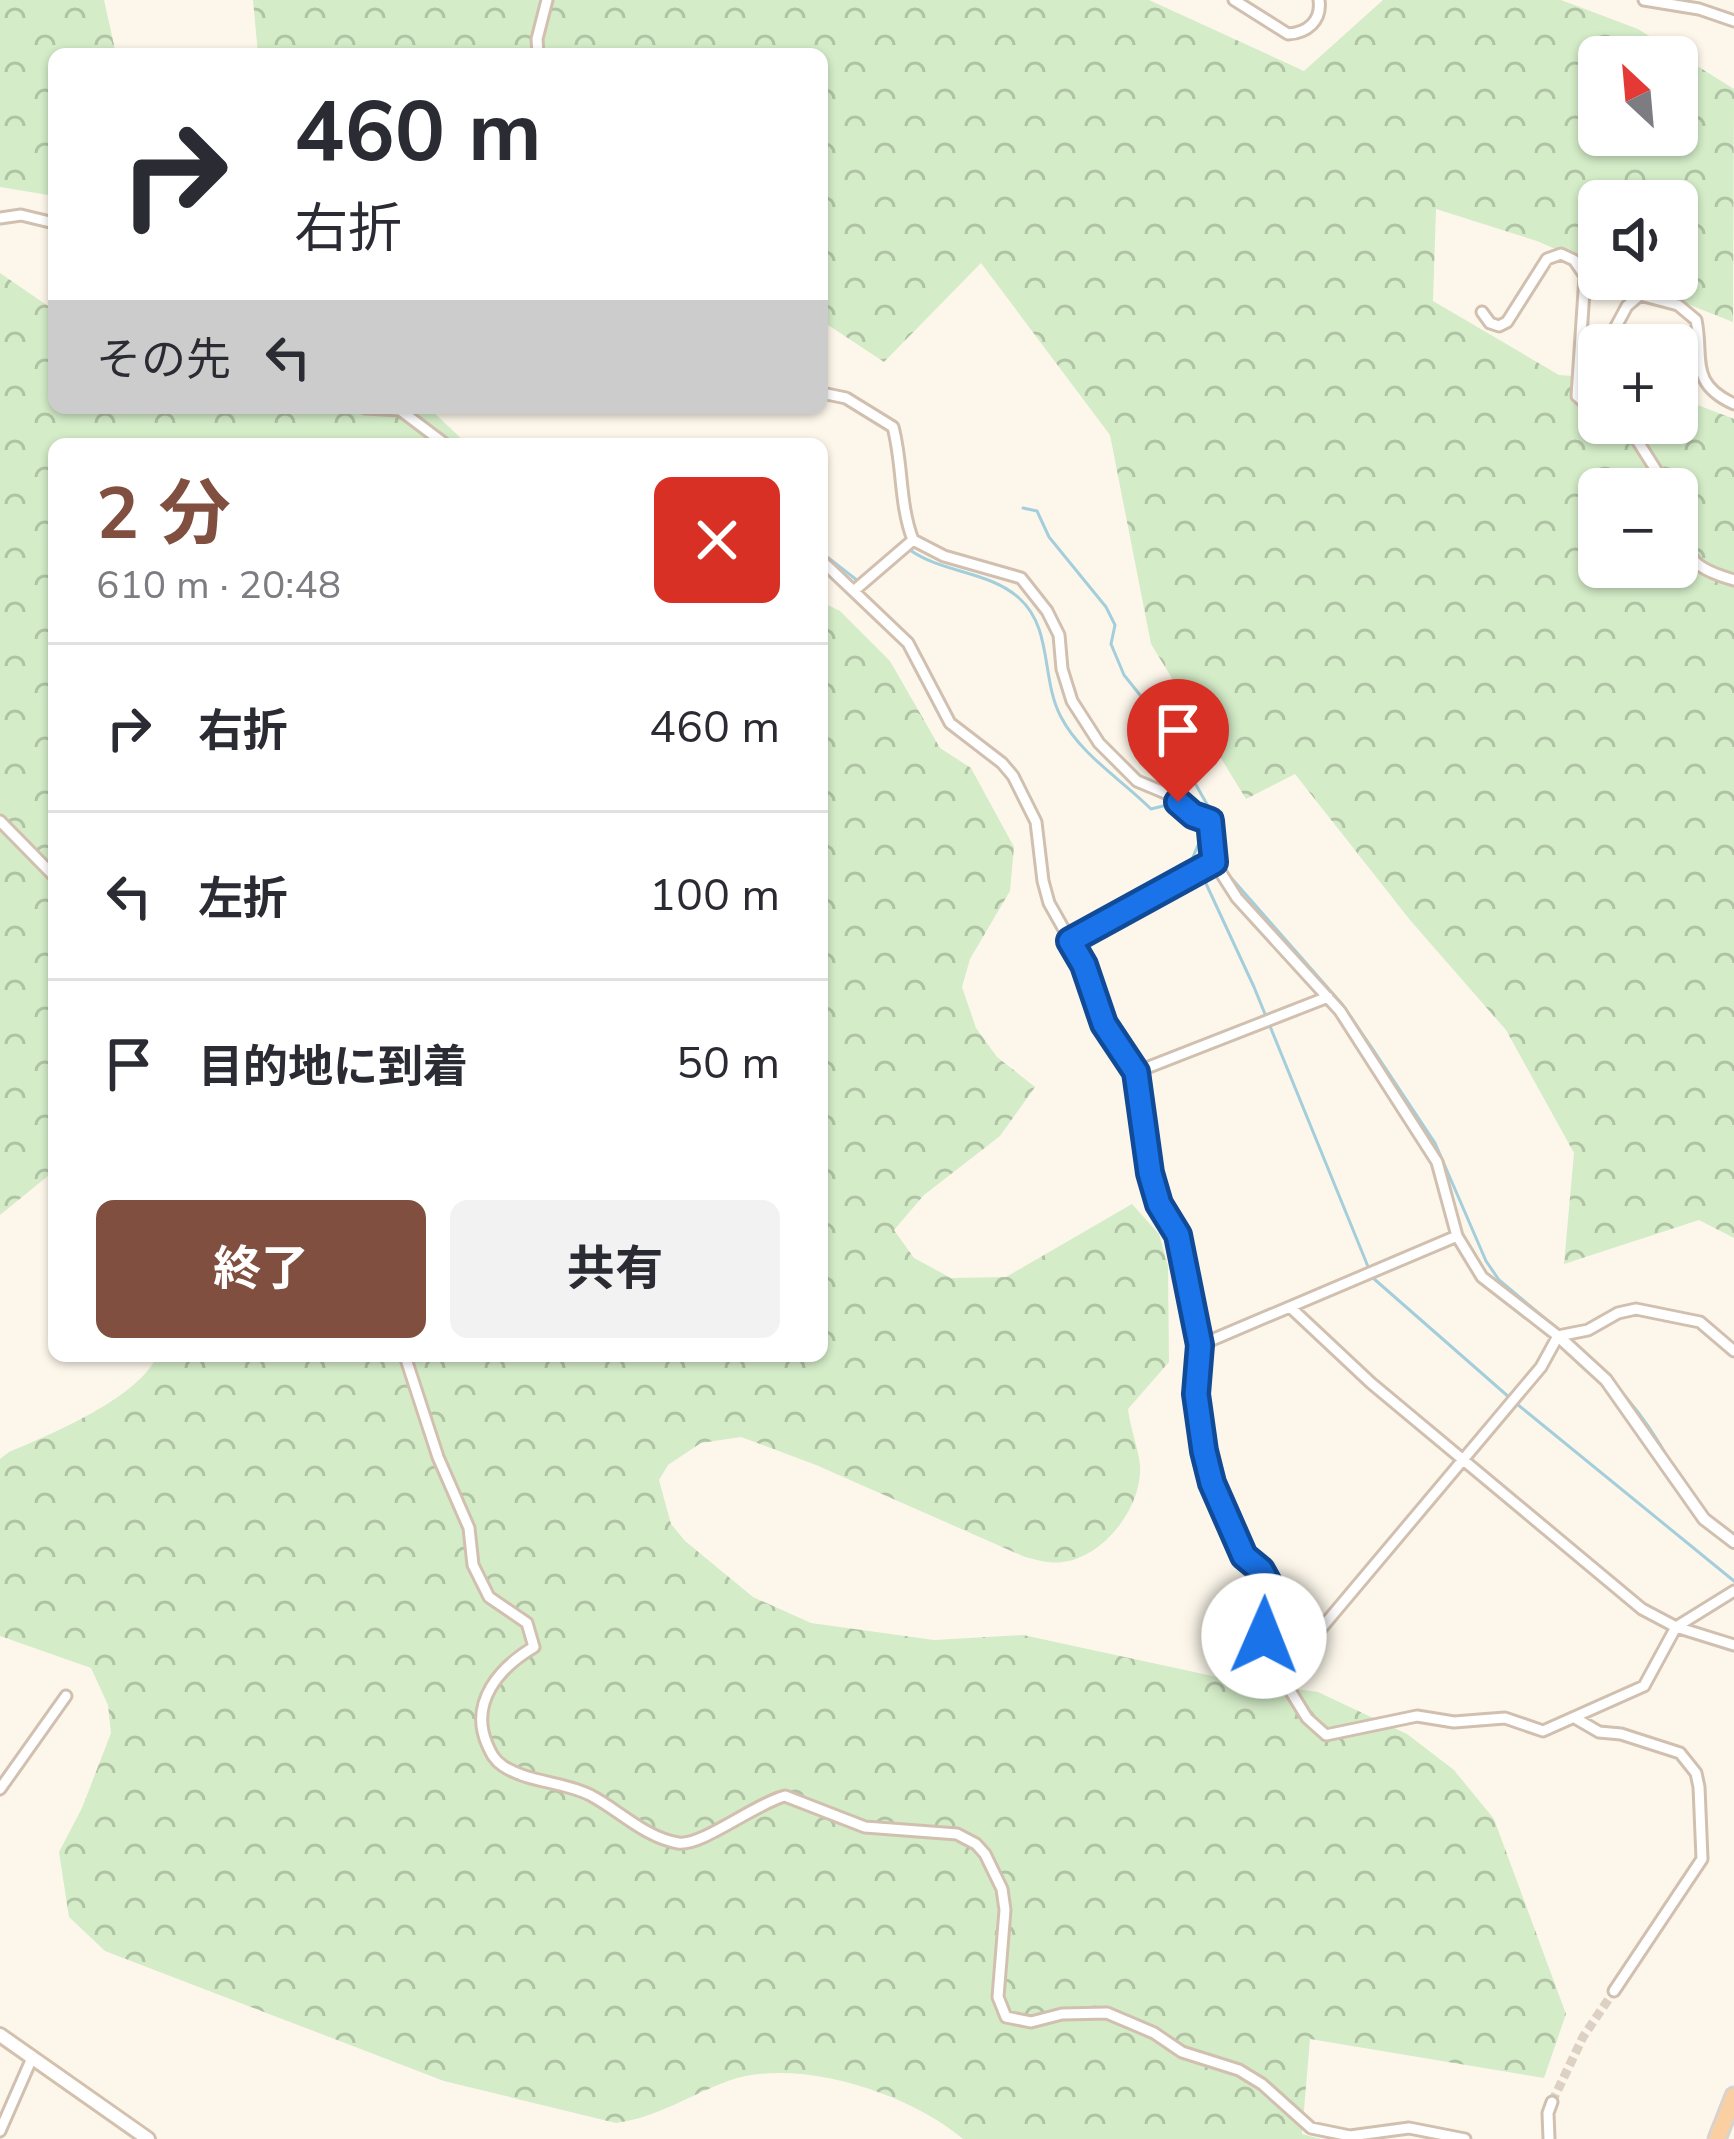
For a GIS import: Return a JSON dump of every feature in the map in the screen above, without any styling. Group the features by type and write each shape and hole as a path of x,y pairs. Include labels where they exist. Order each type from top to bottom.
{"highway":[{"path":"1717,2139 1734,2096"}],"main road":[{"path":"0,2035 148,2139"}],"street":[{"path":"538,48 548,0"},
{"path":"1234,0 1288,34 1309,28 1319,15 1319,0"},
{"path":"1644,0 1699,9 1734,21"},
{"path":"0,218 21,214 48,221"},
{"path":"1482,312 1490,323 1507,322 1547,259 1561,254 1574,260 1585,276 1577,396"},
{"path":"1619,324 1634,299 1649,296 1678,305 1696,324"},
{"path":"1698,365 1717,396 1734,404"},
{"path":"828,394 846,398 893,427 913,540 944,556 1021,578 1033,590 1059,635 1062,669 1072,701 1099,743 1137,781 1210,821 1214,862 1238,898 1328,997 1437,1162 1457,1236 1482,1277 1606,1380 1704,1519 1734,1542"},
{"path":"405,414 438,438"},
{"path":"856,589 913,540"},
{"path":"828,566 908,643 950,723 1013,776 1036,822 1049,903 1084,965 1104,1024 1136,1072 1150,1173 1159,1204 1178,1235 1200,1345 1196,1394 1212,1483 1244,1556 1261,1570 1271,1588 1261,1643 1307,1718 1325,1735 1417,1716 1454,1722 1505,1718 1544,1731 1644,1686 1676,1627 1734,1591"},
{"path":"1698,567 1734,580"},
{"path":"0,821 48,869"},
{"path":"1070,941 1214,862"},
{"path":"1136,1072 1328,997"},
{"path":"1200,1345 1457,1236"},
{"path":"1290,1307 1371,1382 1642,1609 1676,1627 1734,1646"},
{"path":"1282,1675 1541,1367 1558,1336 1588,1330 1636,1309 1700,1322 1734,1351"},
{"path":"407,1362 438,1457 469,1528 473,1565 489,1597 527,1623 534,1647 510,1661 485,1694 482,1732 499,1764 539,1781 588,1793 631,1822 682,1844 693,1844 728,1821 785,1796 865,1827 956,1834 986,1854 1002,1888 1005,1910 998,1997 1006,2017 1031,2022 1062,2014 1107,2013 1140,2026 1182,2052 1239,2070 1311,2128 1350,2136 1409,2128 1465,2139"},
{"path":"0,1789 66,1696"},
{"path":"1575,1718 1598,1732 1621,1734 1680,1753 1696,1773 1699,1787 1702,1859 1614,1991"},
{"path":"0,2131 32,2058"},
{"path":"1549,2139 1552,2102"}],"green space":[{"path":"0,0 104,0 115,48 48,48 48,195 0,187"},
{"path":"253,0 1149,0 1304,71 1383,0 1561,0 1649,36 1578,36 1578,156 1698,156 1698,66 1734,89 1733,322 1677,300 1698,300 1698,180 1578,180 1578,259 1436,209 1433,301 1559,375 1578,376 1578,444 1698,444 1698,405 1734,419 1734,1238 1699,1220 1564,1264 1574,1153 1506,1030 1410,920 1295,774 1246,799 1151,644 1110,435 981,263 884,362 828,325 828,48 257,48"},
{"path":"0,273 48,306 48,414 435,414 461,438 48,438 48,1176 0,1215"},
{"path":"828,605 840,611 890,661 940,748 971,768 1014,847 1010,891 970,959 962,987 976,1028 997,1057 1035,1087 1000,1136 924,1195 894,1230 914,1258 951,1278 1006,1277 1132,1204 1159,1234 1168,1266 1169,1362 1128,1409 1140,1465 1135,1497 1106,1540 1078,1558 1053,1562 1025,1557 741,1437 701,1443 668,1465 659,1480 671,1524 753,1597 811,1623 934,1640 1023,1635 1231,1680 1318,1692 1407,1734 1454,1770 1494,1819 1566,2014 1544,2078 1310,2039 1302,2134 1321,2139 963,2139 883,2094 851,2083 786,2073 728,2081 659,2111 616,2123 444,2081 105,1951 69,1917 59,1852 111,1733 108,1705 91,1668 0,1636 0,1459 113,1400 153,1362 828,1362"}],"waterway":[{"path":"1023,508 1037,511 1049,537 1106,607 1115,625 1111,644 1124,675 1156,715 1220,827 1226,872 1342,1004 1374,1051 1435,1143 1486,1261 1499,1280 1559,1330"},
{"path":"873,568 902,544"},
{"path":"910,550 994,582 1030,610 1042,639 1055,702 1069,730 1151,809 1171,804 1190,819 1201,838 1193,857 1198,866"},
{"path":"828,558 858,581"},
{"path":"1202,875 1254,987 1369,1269"},
{"path":"1373,1278 1510,1398"},
{"path":"1567,1336 1624,1395 1670,1462"},
{"path":"1517,1404 1734,1581"}],"tunnel":[{"path":"1552,2102 1583,2037 1614,1991"}],"route":[{"path":"1178,802 1210,821 1214,862 1070,941 1084,965 1104,1024 1136,1072 1150,1173 1159,1204 1178,1235 1200,1345 1199,1429 1222,1511 1244,1556 1261,1570 1271,1588 1264,1636"}]}
